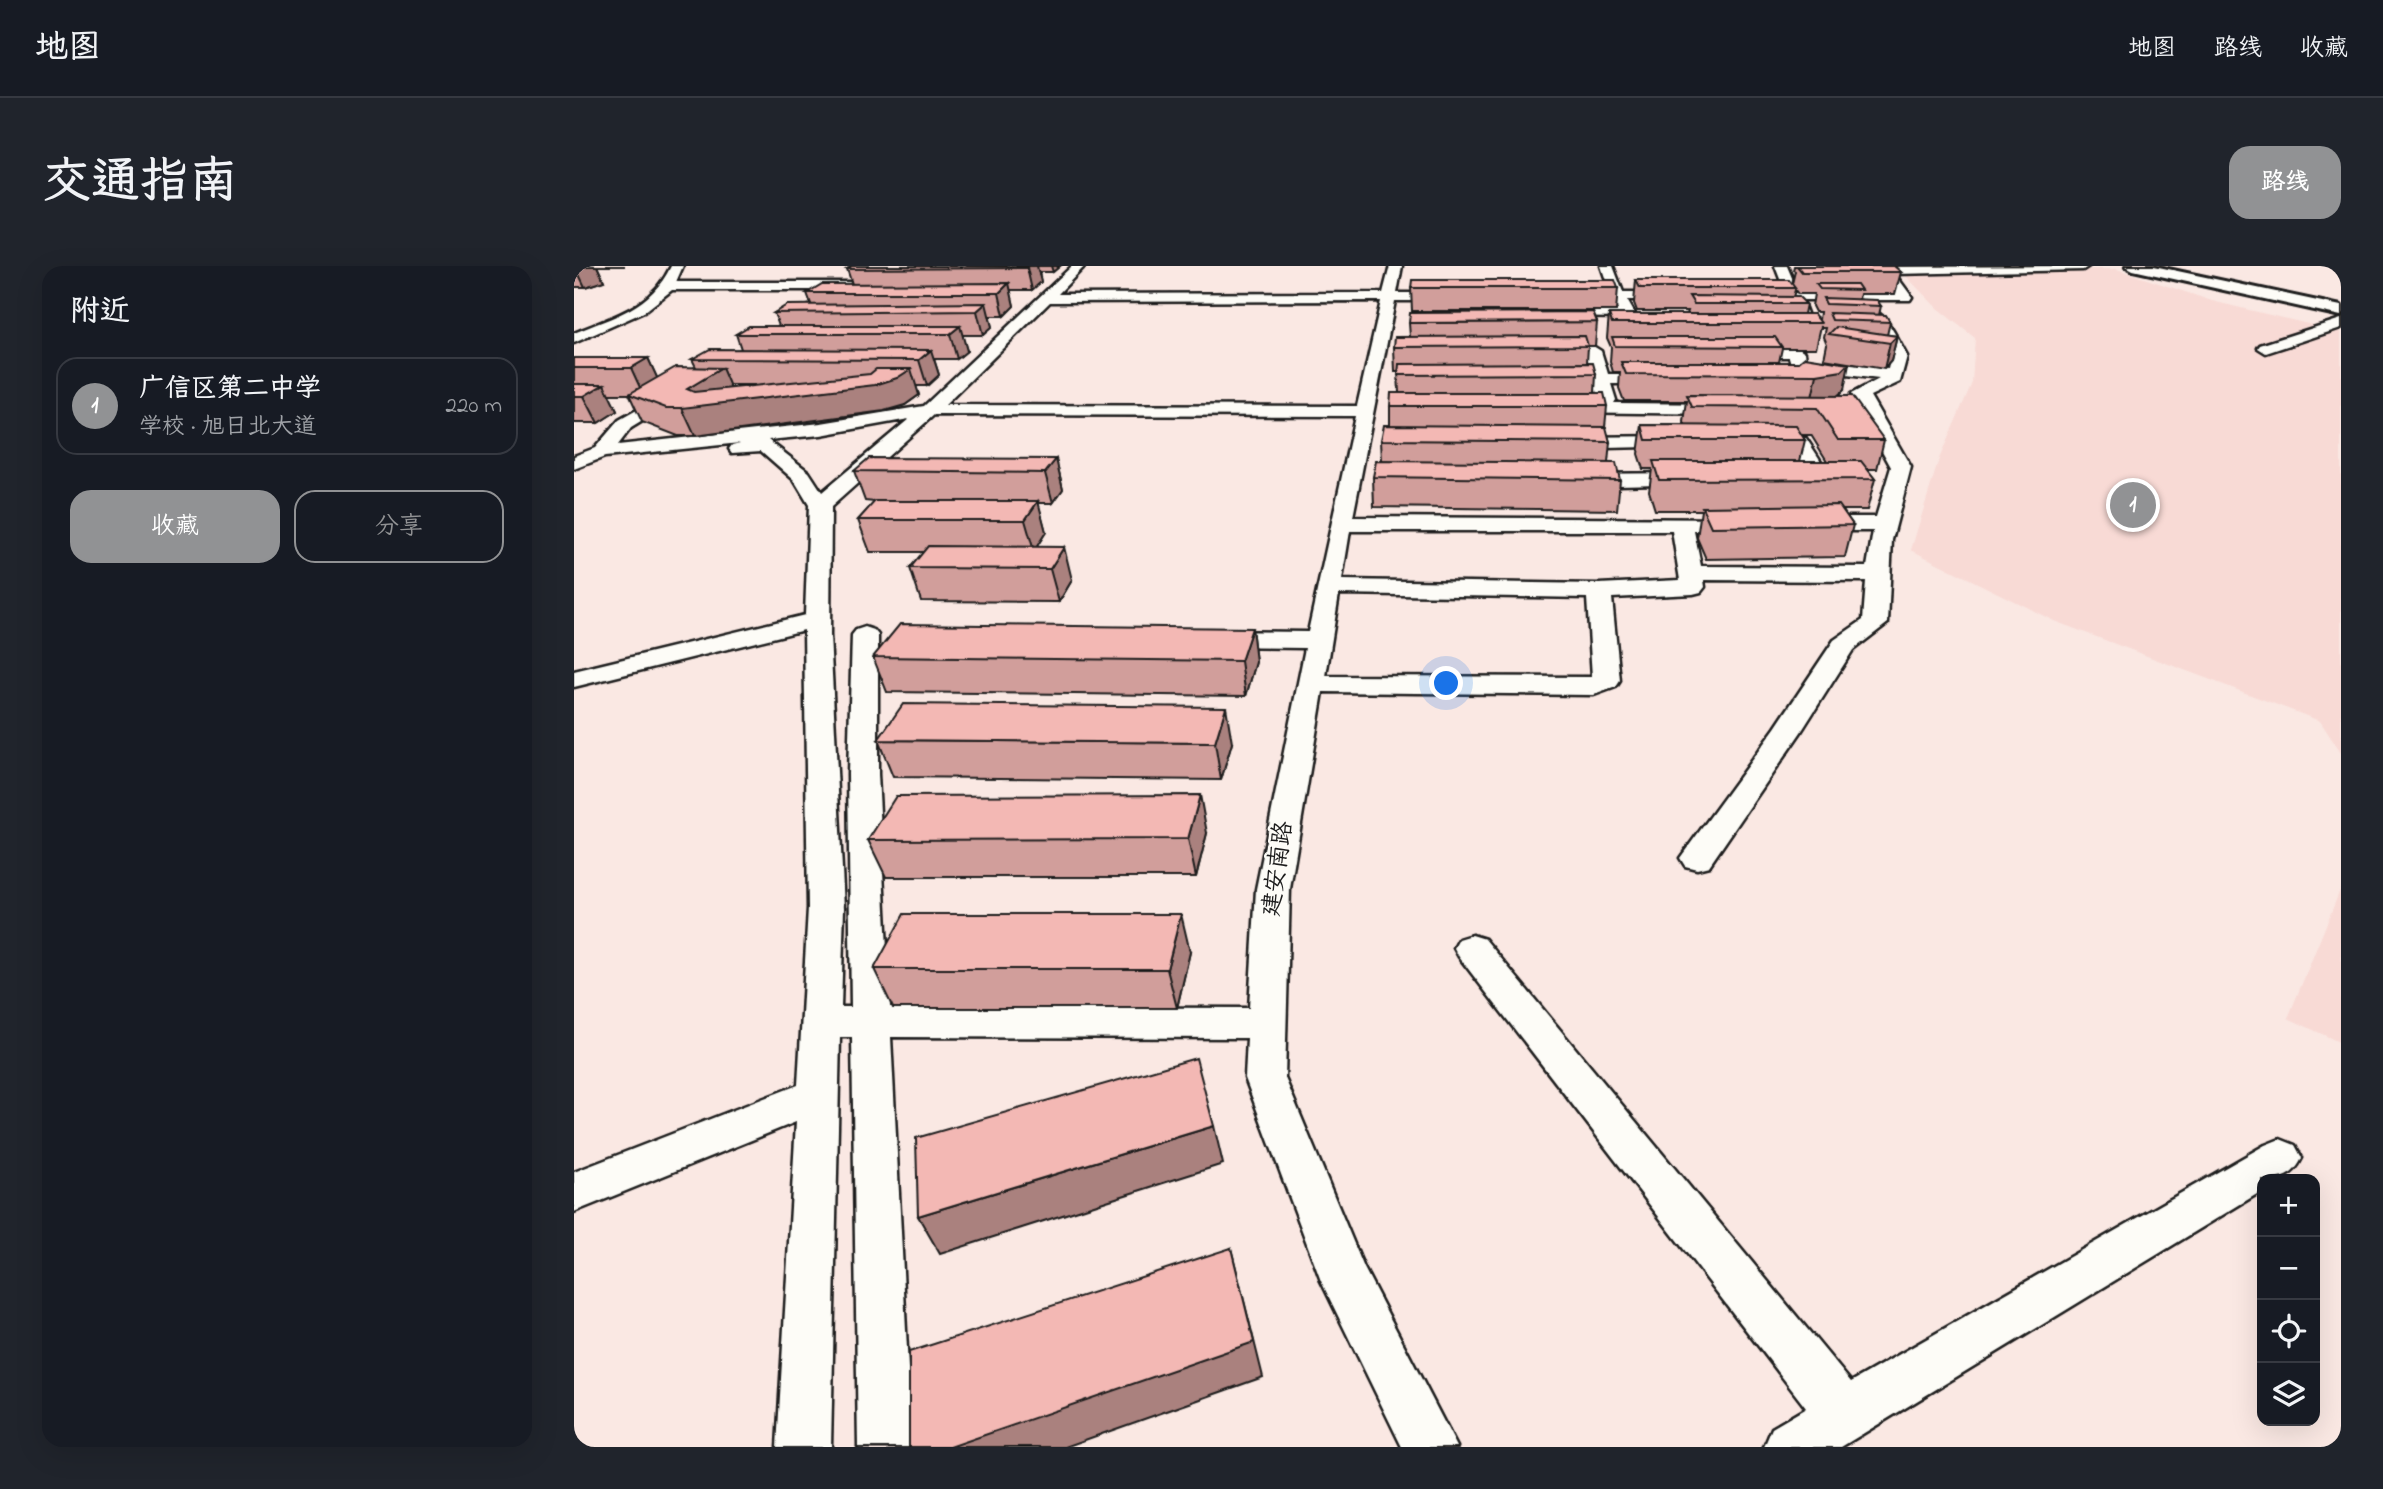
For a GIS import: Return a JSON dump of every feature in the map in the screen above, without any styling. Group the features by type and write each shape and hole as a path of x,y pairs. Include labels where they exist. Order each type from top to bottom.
{"street":[{"path":"574,338 663,295 677,266"},
{"path":"820,505 930,410 1079,266"},
{"path":"1532,314 1634,314 1618,296 1607,266"},
{"path":"1781,266 1802,319"},
{"path":"1854,307 1905,297 1886,270 2084,266"},
{"path":"2133,266 2341,311"},
{"path":"819,304 866,276"},
{"path":"668,286 849,286"},
{"path":"1578,296 1699,296"},
{"path":"1697,858 1787,732 1843,645 1875,623 1881,540 1901,467 1861,410 1860,394 1895,375 1899,356 1875,317 1854,307 1793,296 1739,296"},
{"path":"574,463 602,452 821,429 930,410 1380,368 1430,297"},
{"path":"1046,298 1380,368"},
{"path":"2266,348 2341,323"},
{"path":"1526,352 1599,346 1601,379 1640,524"},
{"path":"1716,352 1797,352 1798,364 1819,359 1895,375"},
{"path":"1791,375 1819,359"},
{"name":"建安南路","path":"1380,368 1357,479 1341,524 1328,587 1273,889 1265,1079 1345,1281 1430,1447"},
{"path":"1534,379 1683,379"},
{"path":"602,452 625,424 691,383"},
{"path":"1542,408 1746,409"},
{"path":"574,476 765,445 821,429"},
{"path":"1559,480 1702,442"},
{"path":"1744,442 1799,442 1822,478 1780,479"},
{"path":"1550,443 1711,479"},
{"path":"765,445 802,476 820,505 818,627 826,908 804,1447"},
{"path":"1341,524 1763,524"},
{"path":"1328,587 1598,591 1693,587 1682,524"},
{"path":"1790,524 1885,524"},
{"path":"1692,573 1879,574"},
{"path":"1311,684 1594,687 1605,681 1598,591"},
{"path":"574,679 818,627 879,635 863,774 885,1447"},
{"path":"1181,639 1319,640"},
{"path":"1472,948 1844,1415"},
{"path":"822,1021 1267,1023"},
{"path":"574,1192 819,1096"},
{"path":"1791,1447 2280,1158"}],"shaded area":[{"path":"2117,269 2212,301 2341,332 2341,753 2320,721 2054,621 1911,550 1939,459 1972,383 1975,338 1937,308 1902,272"},
{"path":"2341,888 2341,1043 2288,1018"}],"building":[{"path":"852,266 1029,266 847,269"},
{"path":"1797,266 1894,266 1901,272 1802,272"},
{"path":"1412,280 1615,280 1618,288 1411,288"},
{"path":"1636,280 1789,280 1795,288 1640,288"},
{"path":"1009,283 999,293 807,293 822,284"},
{"path":"1816,284 1857,284 1861,290 1820,289"},
{"path":"1689,296 1799,297 1806,304 1694,304"},
{"path":"1823,298 1877,300 1881,306 1826,304"},
{"path":"986,303 977,311 774,313 787,305"},
{"path":"1593,312 1597,322 1409,323 1410,313"},
{"path":"1829,313 1886,315 1890,322 1832,320"},
{"path":"1609,314 1814,314 1821,323 1612,323"},
{"path":"749,326 960,326 950,334 736,334"},
{"path":"1836,327 1897,336 1890,343 1829,334"},
{"path":"1585,336 1588,346 1394,347 1395,337"},
{"path":"1612,337 1775,337 1782,347 1615,346"},
{"path":"710,349 931,350 919,360 692,359"},
{"path":"1805,357 1849,364 1842,371 1817,375 1626,374 1621,362 1799,362"},
{"path":"574,358 648,358 631,368 574,368"},
{"path":"1593,363 1596,374 1398,375 1399,364"},
{"path":"676,367 722,368 687,389 694,392 870,374 876,369 911,369 897,378 875,385 682,408 666,408 629,394"},
{"path":"574,384 604,384 584,396 574,396"},
{"path":"1391,393 1604,393 1607,406 1390,406"},
{"path":"1687,395 1852,396 1884,440 1838,440 1817,408 1692,407"},
{"path":"1384,425 1606,427 1610,442 1381,440"},
{"path":"1642,425 1796,426 1805,440 1646,440"},
{"path":"869,458 1056,459 1045,473 854,471"},
{"path":"1376,461 1616,463 1620,480 1373,477"},
{"path":"1653,461 1861,461 1875,479 1659,480"},
{"path":"875,501 1038,501 1025,520 858,520"},
{"path":"1839,505 1853,525 1711,527 1702,507"},
{"path":"928,546 1064,547 1050,569 910,568"},
{"path":"900,624 1252,628 1241,661 873,657"},
{"path":"903,704 1226,707 1215,743 878,740"},
{"path":"1200,795 1188,839 868,840 896,796"},
{"path":"904,914 1181,914 1167,969 874,969"},
{"path":"1196,1058 1214,1126 918,1216 916,1138"},
{"path":"1231,1248 1254,1342 950,1447 909,1447 909,1352"}],"place":[{"name":"广信区第二中学","path":"2133,505"}]}
